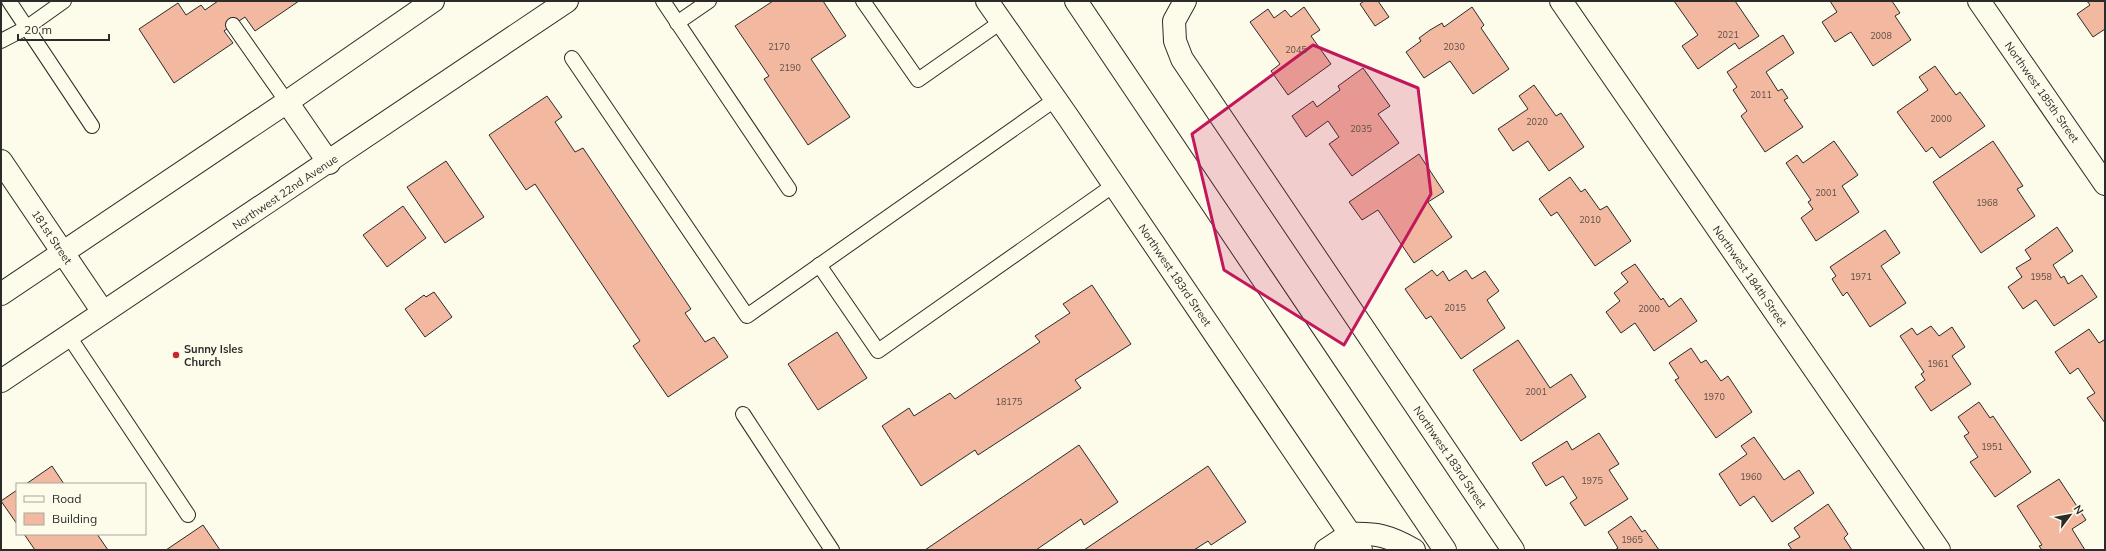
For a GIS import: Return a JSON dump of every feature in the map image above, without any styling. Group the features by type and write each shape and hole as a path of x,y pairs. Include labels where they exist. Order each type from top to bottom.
{"main road":[{"path":"1,294 287,102 433,1"},
{"name":"Northwest 22nd Avenue","path":"1,381 68,335 329,163 568,1"},
{"name":"Northwest 183rd Street","path":"987,1 1056,99 1355,542"},
{"path":"1076,1 1445,550"},
{"name":"Northwest 183rd Street","path":"1184,1 1174,21 1175,41 1182,59 1513,550"},
{"name":"Northwest 184th Street","path":"1561,1 1939,550"},
{"name":"Northwest 185th Street","path":"1979,1 2105,184"},
{"path":"287,102 329,163"},
{"name":"181st Street","path":"1,161 103,312"},
{"path":"1326,550 1355,542 1372,533 1397,540 1414,550"}],"lane":[{"path":"9,1 92,126"},
{"path":"1,41 26,28 64,1"},
{"path":"663,1 789,189"},
{"path":"677,23 709,1"},
{"path":"863,1 918,80 1001,22"},
{"path":"233,25 287,102"},
{"path":"572,58 747,316 1056,99"},
{"path":"819,265 878,351 1114,185"},
{"path":"68,335 188,515"},
{"path":"743,414 832,550"}],"highlighted area":[{"path":"1313,45 1418,88 1431,194 1344,345 1224,270 1192,134"}],"building":[{"path":"218,1 299,1 255,31 245,17 224,31 233,43 174,83 139,29 178,3 186,15 201,5 205,10"},
{"path":"773,1 823,1 846,36 811,59 850,117 808,145 764,79 769,76 735,26"},
{"path":"1364,1 1378,1 1389,17 1375,26 1360,4"},
{"path":"1674,1 1735,1 1759,36 1739,49 1735,43 1698,69 1682,46 1698,35"},
{"path":"1830,1 1892,1 1900,13 1895,16 1911,40 1873,66 1851,32 1835,42 1822,22 1837,12"},
{"path":"2087,1 2105,1 2105,29 2093,37 2077,14 2090,5"},
{"path":"1304,7 1320,30 1311,36 1331,64 1288,95 1271,71 1280,64 1250,22 1268,9 1274,18 1285,10 1291,17"},
{"path":"1472,7 1484,25 1481,28 1509,69 1473,94 1450,61 1424,78 1406,52 1421,41 1419,38 1430,30 1442,23 1444,27"},
{"path":"1783,35 1794,53 1766,72 1778,91 1782,89 1788,98 1784,100 1803,127 1765,152 1741,116 1747,111 1733,90 1737,87 1727,72"},
{"path":"1935,66 1956,95 1960,92 1985,126 1940,158 1932,147 1926,152 1897,112 1928,90 1919,77"},
{"path":"1363,68 1390,106 1378,114 1399,143 1352,176 1329,144 1339,137 1328,121 1306,137 1292,116 1313,101 1317,107 1340,90 1338,86"},
{"path":"1534,85 1556,116 1561,113 1584,147 1549,171 1528,141 1513,151 1498,129 1528,109 1519,96"},
{"path":"547,96 562,117 555,122 575,152 583,148 691,309 685,313 705,342 714,337 728,357 668,397 633,346 640,341 535,184 526,190 489,135"},
{"path":"1834,141 1858,175 1842,186 1859,212 1816,241 1801,218 1813,209 1808,202 1811,200 1786,163 1797,155 1803,163"},
{"path":"1993,141 2023,186 2017,189 2035,216 1981,253 1933,182"},
{"path":"1419,154 1444,192 1428,202 1452,237 1414,263 1378,210 1362,220 1349,202"},
{"path":"446,161 484,217 445,243 407,187"},
{"path":"1570,177 1581,192 1585,189 1600,210 1607,206 1631,241 1595,266 1557,212 1551,216 1539,199"},
{"path":"403,206 426,238 387,267 363,235"},
{"path":"2057,227 2073,251 2053,265 2061,278 2064,276 2068,284 2082,275 2097,297 2054,326 2036,300 2023,309 2008,287 2022,277 2016,268 2031,259 2025,250"},
{"path":"1885,230 1900,253 1881,266 1906,303 1870,327 1847,292 1843,296 1832,279 1836,276 1830,267"},
{"path":"1635,264 1661,300 1663,298 1669,307 1681,298 1697,321 1654,351 1635,323 1621,333 1606,312 1620,301 1614,293 1628,282 1621,273"},
{"path":"1432,270 1437,276 1443,271 1449,281 1466,270 1472,279 1485,271 1499,291 1487,300 1505,328 1461,359 1431,316 1426,319 1405,289"},
{"path":"1092,285 1131,344 1075,380 1081,388 978,455 975,450 921,486 882,426 909,408 914,416 950,393 955,399 1040,342 1035,336 1070,313 1063,304"},
{"path":"434,292 452,317 425,337 405,309 424,295 426,297"},
{"path":"1931,326 1939,336 1952,327 1965,347 1952,356 1971,384 1931,411 1915,387 1925,380 1921,374 1924,372 1900,336 1912,328 1917,335"},
{"path":"2089,329 2099,343 2104,340 2105,342 2105,423 2087,398 2095,393 2078,368 2070,374 2055,352"},
{"path":"837,332 867,378 818,410 788,364"},
{"path":"1518,340 1550,388 1571,374 1586,397 1521,441 1473,370"},
{"path":"1691,348 1701,363 1706,360 1721,381 1728,376 1752,412 1716,438 1675,380 1679,378 1669,363"},
{"path":"1979,402 1990,418 1993,416 2031,472 1995,497 1970,462 1978,457 1964,436 1969,433 1958,417"},
{"path":"1599,433 1619,464 1609,470 1628,499 1585,526 1570,503 1577,498 1563,476 1546,486 1532,463 1567,441 1572,450"},
{"path":"1754,437 1784,480 1799,470 1814,493 1772,522 1754,496 1740,506 1719,474 1747,454 1741,446"},
{"path":"1079,445 1118,502 1084,525 1081,519 1036,550 925,550"},
{"path":"52,466 63,483 27,483"},
{"path":"1208,466 1246,522 1211,545 1208,541 1194,550 1084,550"},
{"path":"2059,479 2086,520 2072,529 2085,550 2042,550 2039,546 2042,545 2017,506"},
{"path":"16,491 16,523 1,501"},
{"path":"1828,504 1848,534 1844,538 1852,550 1792,550 1788,544 1800,537 1794,528"},
{"path":"1631,516 1642,532 1645,530 1659,550 1615,550 1618,548 1608,532"},
{"path":"203,525 220,550 166,550"},
{"path":"25,535 98,535 108,550 35,550"}],"place":[{"name":"Sunny Isles Church","path":"176,355"}]}
